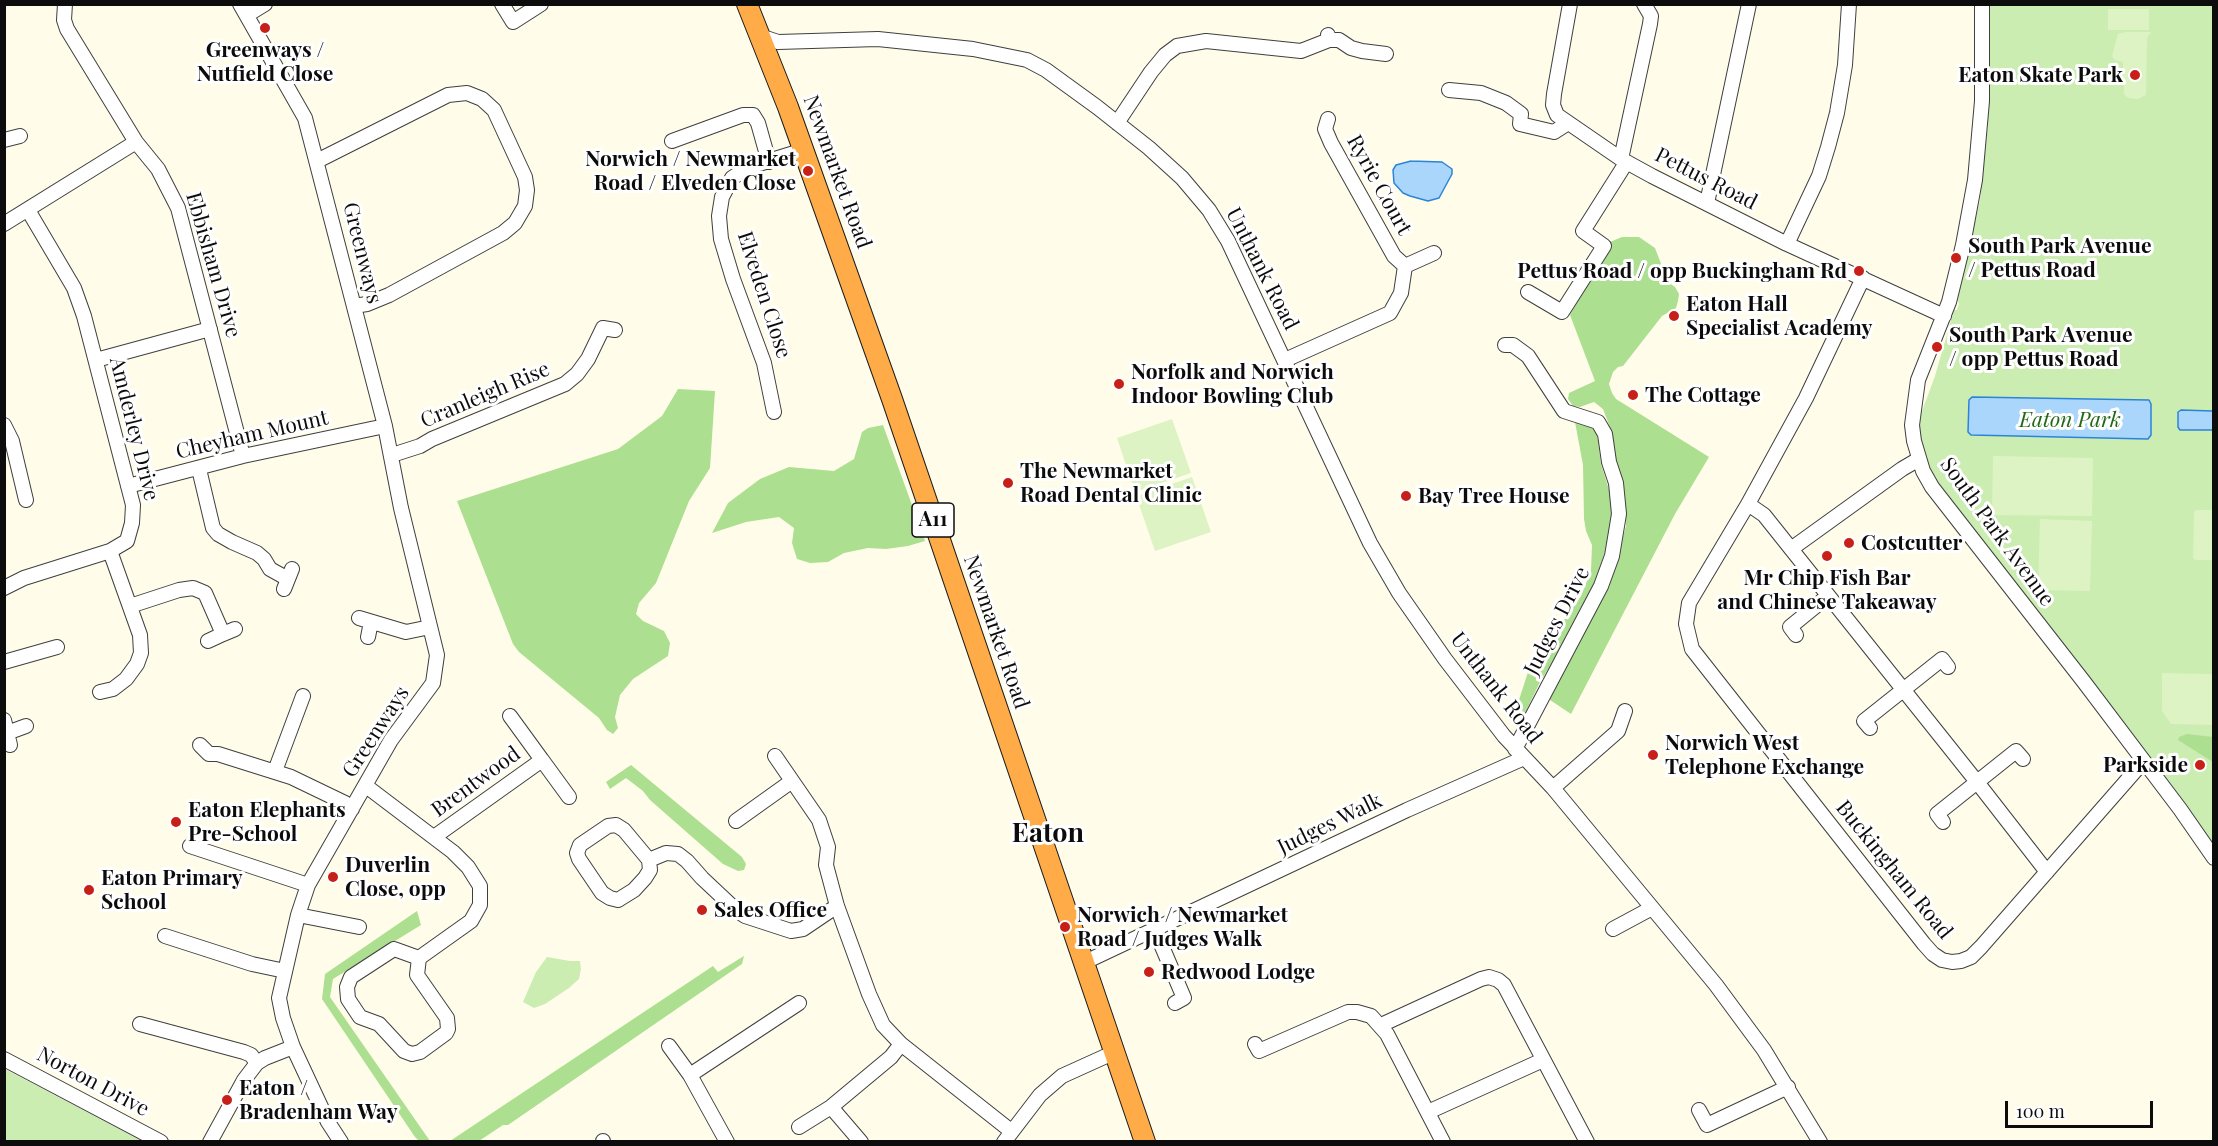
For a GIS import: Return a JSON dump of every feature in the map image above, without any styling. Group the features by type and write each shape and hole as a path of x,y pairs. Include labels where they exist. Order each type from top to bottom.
{"highway":[{"name":"Newmarket Road","path":"747,4 804,150 892,399 1144,1142"}],"street":[{"name":"Ebbisham Drive","path":"65,4 64,20 67,29 136,142 158,169 178,208 243,456"},
{"path":"244,10 265,4"},
{"path":"502,4 509,24 541,4"},
{"name":"Pettus Road","path":"1570,4 1553,105 1557,115 1623,161 1787,244 1944,316"},
{"path":"1528,292 1562,312 1604,246 1583,231 1623,161 1650,24 1651,16 1644,4"},
{"path":"1707,203 1749,4"},
{"path":"1787,244 1819,176 1834,124 1845,65 1850,4"},
{"name":"South Park Avenue","path":"1982,4 1982,101 1975,180 1963,245 1944,316 1923,367 1916,393 1912,425 1919,459 1932,487 1949,511 2084,682 2214,858"},
{"name":"Greenways","path":"244,10 304,118 317,161 392,455 400,529 437,655 433,682 396,731 308,885 298,915 279,998 293,1047 328,1122 341,1142"},
{"name":"Unthank Road","path":"760,36 778,42 878,39 973,49 1027,60 1046,70 1117,123 1182,177 1209,210 1228,240 1370,543 1394,585 1445,659 1520,753 1553,788 1738,1015 1788,1087 1820,1142"},
{"path":"1117,123 1164,55 1177,46 1206,41 1301,51 1336,37 1351,48 1386,54"},
{"name":"Unthank Road","path":"771,63 778,53 803,41"},
{"path":"317,161 448,95 467,93 482,99 494,110 525,177 527,190 525,206 515,223 503,233 388,295 367,304 354,306"},
{"path":"1455,95 1481,93 1506,103 1521,114 1520,124 1554,132 1568,123"},
{"path":"672,141 743,115 753,115 758,123 769,162"},
{"name":"Ryrie Court","path":"1328,119 1325,129 1331,143 1394,256 1405,266"},
{"path":"4,140 20,136"},
{"path":"4,224 136,142"},
{"name":"Elveden Close","path":"774,412 778,395 733,279 721,239 719,216 722,197 732,178 749,167 804,150"},
{"name":"Amderley Drive","path":"4,588 24,578 110,551 127,541 132,523 133,505 96,360 74,288 28,210"},
{"name":"Ryrie Court","path":"1285,360 1390,313 1405,266 1434,253"},
{"name":"Buckingham Road","path":"1863,278 1806,398 1748,504 1689,603 1686,624 1692,649 1924,944 1942,960 1952,962 1971,957 2143,762"},
{"name":"Cranleigh Rise","path":"392,455 420,446 565,384 577,374 588,359 606,328"},
{"path":"96,360 210,329"},
{"name":"Judges Drive","path":"1505,345 1514,345 1528,356 1564,411 1598,422 1605,435 1609,462 1616,483 1619,514 1612,556 1601,586 1520,753"},
{"path":"4,425 12,441 20,496"},
{"name":"Cheyham Mount","path":"128,486 243,456 385,426"},
{"path":"1791,549 1919,459"},
{"path":"199,469 213,528 218,534 264,558 270,569 288,579"},
{"path":"1748,504 1764,515 2047,872"},
{"path":"110,551 140,635 141,653 137,664 126,679 107,690 118,703"},
{"path":"130,606 179,590 194,588 205,593 229,632 208,641"},
{"path":"1790,627 1828,596"},
{"path":"368,637 365,620 406,632 430,627"},
{"path":"4,662 48,645"},
{"path":"1864,721 1941,659"},
{"path":"275,771 296,700"},
{"path":"1553,788 1623,735 1625,711"},
{"name":"Brentwood","path":"510,716 569,797"},
{"path":"7,733 26,726"},
{"path":"1937,814 2016,750"},
{"path":"205,753 218,754 275,771 352,808"},
{"name":"Judges Walk","path":"1083,963 1407,810 1520,753"},
{"path":"775,756 819,820 828,847 826,865 837,906 883,1025 901,1044 1007,1136 1040,1095 1062,1076 1115,1052"},
{"name":"Brentwood","path":"434,837 542,760"},
{"path":"741,811 792,781"},
{"name":"Brentwood","path":"366,786 461,860 476,877 480,886 480,904 475,916 466,925 419,958"},
{"path":"616,825 624,830 649,860 650,870 645,878 634,890 618,900 602,893 577,853 580,845 608,826 616,825"},
{"path":"190,846 226,851 308,885"},
{"path":"649,860 666,853 678,854 745,916 791,932 803,929 837,906"},
{"path":"1613,929 1652,908"},
{"path":"298,915 353,921"},
{"path":"1155,930 1183,998"},
{"path":"165,936 202,942 273,970 285,971"},
{"path":"393,949 419,958 417,975 447,1018 448,1029 442,1037 420,1052 412,1054 404,1051 379,1024 360,1017 348,999 347,987 351,977 393,949"},
{"path":"1381,1025 1448,993 1489,977 1498,980 1504,985 1587,1142"},
{"path":"690,1075 778,1009 799,1003"},
{"path":"1258,1051 1348,1012 1365,1013 1381,1025 1443,1142"},
{"path":"147,1029 244,1052 251,1055 257,1063"},
{"path":"799,1127 831,1107 891,1057 901,1044"},
{"path":"669,1046 690,1075 727,1142"},
{"path":"210,1142 244,1080 257,1063 293,1047"},
{"name":"Norton Drive","path":"4,1059 161,1142"},
{"path":"1428,1112 1543,1059"},
{"path":"1699,1110 1707,1125 1788,1087"},
{"path":"831,1107 861,1142"}],"green space":[{"name":"Eaton Park","path":"1988,5 2213,5 2213,845 2073,655 1939,486 1923,453 1918,422 1935,376 1954,310 1957,310 1959,304 1957,299 1980,200 1988,124"},
{"path":"2108,9 2149,9 2149,30 2108,30"},
{"name":"Eaton Skate Park","path":"2151,32 2147,38 2146,95 2138,99 2128,98 2124,94 2123,62 2115,60 2112,56 2118,34"},
{"path":"1622,237 1639,237 1655,248 1668,282 1679,294 1676,308 1662,316 1623,366 1613,372 1609,384 1612,393 1616,399 1709,457 1675,514 1571,714 1547,698 1609,585 1626,526 1622,486 1613,461 1611,430 1603,409 1594,402 1580,407 1573,406 1568,399 1569,393 1595,381 1570,315 1610,242"},
{"path":"678,389 715,391 710,468 689,501 656,583 639,603 636,614 643,621 664,631 670,643 668,656 633,679 620,695 615,717 618,728 613,734 607,730 599,718 519,652 513,644 457,501 618,449 662,416"},
{"path":"1172,419 1191,473 1135,492 1117,438"},
{"path":"1575,422 1591,426 1597,434 1601,464 1613,510 1607,546 1590,595 1521,719 1517,718 1518,703 1529,669 1581,596 1591,571 1592,545 1584,519 1583,465"},
{"path":"883,425 925,541 886,549 868,548 844,553 828,562 810,563 797,559 792,543 794,528 779,517 746,522 712,533 728,503 760,479 789,467 834,471 854,459 862,432 868,428"},
{"path":"1993,456 2093,458 2092,516 1992,515"},
{"path":"1192,477 1211,532 1155,551 1136,496"},
{"path":"2213,510 2213,560 2193,558 2194,512"},
{"path":"2040,519 2092,521 2090,591 2038,590"},
{"path":"2162,673 2213,674 2213,725 2171,724 2162,711"},
{"path":"2187,734 2213,737 2213,762 2178,740 2179,737"},
{"path":"631,765 742,857 746,864 744,870 738,871 723,864 626,778 610,789 606,782"},
{"path":"417,911 421,925 333,979 330,997 430,1141 419,1141 415,1137 322,999 325,974"},
{"path":"744,956 742,964 508,1125 503,1125 479,1141 450,1141 713,966 718,972"},
{"path":"547,957 580,961 579,979 545,1004 534,1008 523,1002 536,972"},
{"path":"5,1069 142,1141 5,1141"}],"water":[{"path":"1411,161 1442,162 1452,169 1452,174 1439,198 1428,201 1410,196 1403,193 1394,183 1393,170 1396,165"},
{"path":"1972,397 2149,400 2151,435 2148,439 1971,435 1968,432 1969,400"},
{"path":"2181,410 2213,411 2213,430 2180,430 2178,412"}],"place":[{"name":"Greenways / Nutfield Close","path":"265,28"},
{"name":"Eaton Skate Park","path":"2135,75"},
{"name":"Norwich / Newmarket Road / Elveden Close","path":"808,171"},
{"name":"South Park Avenue / Pettus Road","path":"1956,258"},
{"name":"Pettus Road / opp Buckingham Rd","path":"1859,271"},
{"name":"Eaton Hall Specialist Academy","path":"1674,316"},
{"name":"South Park Avenue / opp Pettus Road","path":"1937,347"},
{"name":"Norfolk and Norwich Indoor Bowling Club","path":"1119,384"},
{"name":"The Cottage","path":"1633,395"},
{"name":"The Newmarket Road Dental Clinic","path":"1008,483"},
{"name":"Bay Tree House","path":"1406,496"},
{"name":"Costcutter","path":"1849,543"},
{"name":"Mr Chip Fish Bar and Chinese Takeaway","path":"1827,556"},
{"name":"Norwich West Telephone Exchange","path":"1653,755"},
{"name":"Parkside","path":"2200,765"},
{"name":"Eaton Elephants Pre-School","path":"176,822"},
{"name":"Duverlin Close, opp","path":"333,877"},
{"name":"Eaton Primary School","path":"89,890"},
{"name":"Sales Office","path":"702,910"},
{"name":"Norwich / Newmarket Road / Judges Walk","path":"1065,927"},
{"name":"Redwood Lodge","path":"1149,972"},
{"name":"Eaton / Bradenham Way","path":"227,1100"}],"district":[{"name":"Eaton","path":"1048,834"}]}
